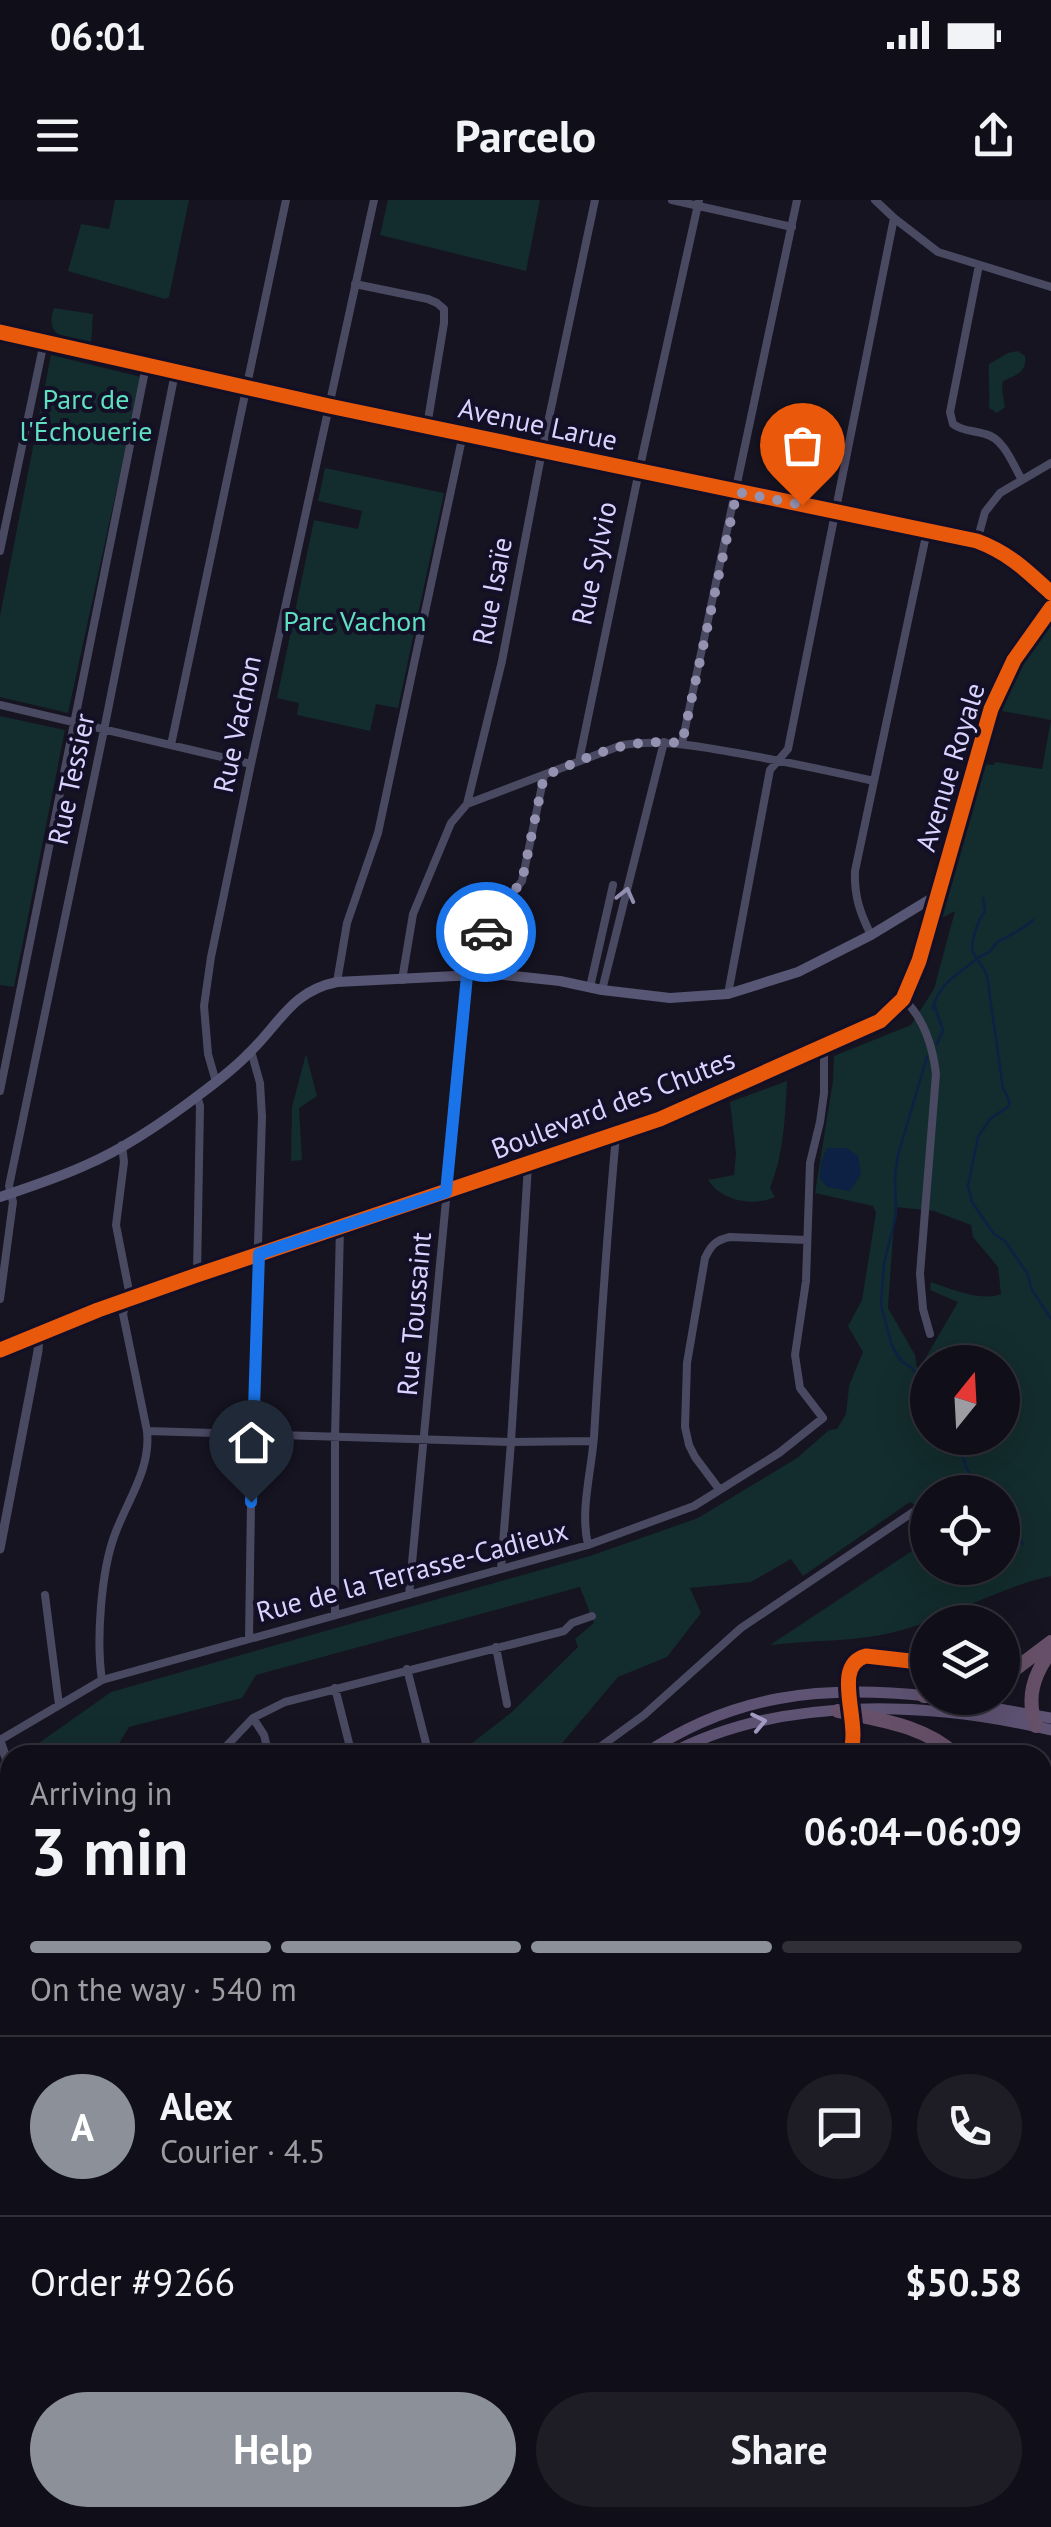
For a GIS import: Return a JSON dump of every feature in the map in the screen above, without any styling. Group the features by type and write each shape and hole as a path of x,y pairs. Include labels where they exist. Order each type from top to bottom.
{"highway":[{"path":"1020,1665 1051,1642"},
{"path":"1039,1723 1032,1688 1036,1673 1051,1651"},
{"path":"838,1711 917,1730 944,1745"}],"main road":[{"name":"Avenue Royale","path":"5,1195 74,1171 197,1096 251,1051 286,1010 321,986 496,974 670,998 728,994 798,972 871,935 937,895 990,709 1014,660 1051,608"},
{"path":"660,1745 696,1724 759,1702 836,1692 910,1695"},
{"path":"688,1745 767,1719 838,1711 906,1710 1039,1723 1051,1718"},
{"path":"1006,1715 1039,1723"}],"street":[{"path":"171,745 286,200"},
{"name":"Rue Vachon","path":"216,1082 208,1054 204,999 250,764 374,200"},
{"name":"Rue Isaïe","path":"402,980 414,914 451,823 467,804 502,661 596,200"},
{"path":"672,200 792,227"},
{"path":"682,743 798,200"},
{"path":"875,200 938,252 1051,287"},
{"name":"Rue Sylvio","path":"579,761 698,203"},
{"path":"728,994 770,770 788,749 894,218"},
{"path":"979,266 950,412 953,424 962,431 994,437 1022,480"},
{"path":"355,284 428,299 444,310 427,426"},
{"name":"Avenue Larue","path":"0,332 175,373 977,542 1013,558 1051,593"},
{"path":"0,551 44,342"},
{"path":"0,1091 146,366"},
{"name":"Rue Tessier","path":"0,1299 13,1202 5,1195 175,373"},
{"path":"337,982 348,923 378,833 462,434"},
{"path":"977,542 985,512 1000,493 1051,462"},
{"path":"871,935 858,908 855,871 927,531"},
{"path":"0,704 250,764"},
{"path":"602,990 664,742"},
{"path":"467,804 622,744 682,743 874,781"},
{"name":"Rue Toussaint","path":"410,1595 467,976 491,920 522,881 544,776"},
{"path":"590,987 613,885"},
{"path":"930,1334 920,1274 936,1074 934,1054 918,1014 903,999 919,961 937,895"},
{"name":"Boulevard des Chutes","path":"0,1350 197,1274 660,1119 880,1021 903,999"},
{"path":"719,1489 695,1456 685,1427 687,1363 705,1258 710,1246 730,1237 807,1240 810,1163 824,1093 824,1048"},
{"path":"249,1639 262,1118 260,1083 251,1051"},
{"path":"197,1096 197,1274"},
{"path":"588,1546 584,1526 594,1442 596,1370 616,1135"},
{"path":"102,1680 98,1655 105,1578 114,1538 149,1450 122,1314 129,1291 116,1225 124,1162 122,1145"},
{"path":"500,1569 528,1164"},
{"path":"334,1616 340,1228"},
{"name":"Rue de la Terrasse-Cadieux","path":"0,1741 102,1680 588,1546 694,1506 779,1453 823,1418 800,1388 794,1355 806,1280 807,1240"},
{"path":"0,1549 38,1334"},
{"path":"147,1431 594,1442"},
{"path":"602,1745 644,1715 741,1628 910,1514"},
{"path":"45,1595 59,1705"},
{"path":"228,1745 254,1718 284,1702 564,1631 572,1622 592,1616"},
{"path":"496,1647 507,1704"},
{"path":"408,1669 427,1745"},
{"path":"334,1688 349,1745"},
{"path":"254,1718 266,1745"}],"green space":[{"path":"115,200 189,200 169,297 68,271 81,224 109,229"},
{"path":"388,200 540,200 526,271 380,235"},
{"path":"54,308 93,314 91,344 55,332"},
{"path":"1018,351 1025,356 1025,366 1003,381 1005,407 997,413 989,408 989,364"},
{"name":"Parc de l'Échouerie","path":"51,355 141,377 68,713 0,697 0,616"},
{"name":"Parc Vachon","path":"325,468 444,493 398,708 376,704 370,731 297,715 299,703 277,698 314,520 358,529 362,511 318,501"},
{"path":"1051,608 1051,720 991,709 1001,683"},
{"path":"0,716 65,730 14,987 0,985"},
{"path":"1051,720 1051,1576 969,1605 910,1605 910,1627 895,1632 770,1645 910,1552 910,1585 1020,1585 1020,1475 910,1475 910,1502 803,1576 791,1559 751,1582 690,1588 701,1613 667,1657 618,1677 560,1745 470,1745 512,1712 578,1647 575,1639 594,1623 580,1587 256,1675 242,1698 129,1727 118,1745 36,1745 111,1692 593,1555 698,1518 797,1458 829,1430 837,1429 846,1414 849,1386 863,1352 848,1326 862,1300 876,1213 873,1206 815,1193 834,1056 911,1025 934,989 955,911 930,924 975,763 995,762 1042,769","holes":["895,1207 934,1211 971,1225 973,1237 998,1267 1001,1294 966,1294 931,1282 930,1290 958,1302 933,1345 1020,1345 1020,1455 910,1455 910,1346 888,1308"]},
{"path":"306,1054 317,1096 299,1108 302,1160 291,1161 292,1107"},
{"path":"787,1081 781,1149 770,1188 775,1197 747,1202 721,1193 708,1180 734,1175 736,1153 730,1102"}],"water":[{"path":"827,1148 847,1148 858,1156 861,1174 850,1191 827,1187 820,1179"}],"waterway":[{"path":"983,898 985,912 972,949 987,976 1009,1106 990,1119 978,1137 968,1186 972,1202 1027,1273 1032,1290 1051,1319"},
{"path":"934,1004 951,979 1033,920"},
{"path":"933,1008 934,1004 943,1030 937,1044"},
{"path":"910,1367 901,1361 892,1346 881,1305 884,1263 896,1215 898,1155 927,1057"},
{"path":"962,1455 972,1475"},
{"path":"1020,1540 1023,1544"}],"cycle path":[{"path":"0,332 329,406 977,541 1008,557 1051,593"},
{"path":"0,1350 197,1275 660,1119 880,1021 903,999 919,961 991,709 1014,660 1051,608"},
{"path":"852,1745 848,1684 855,1662 866,1656 910,1661"}],"way so far":[{"path":"486,932 522,881 544,776 622,744 682,743 737,492 802,505"}],"route":[{"path":"251,1502 259,1254 446,1192 467,976 486,932"}]}
